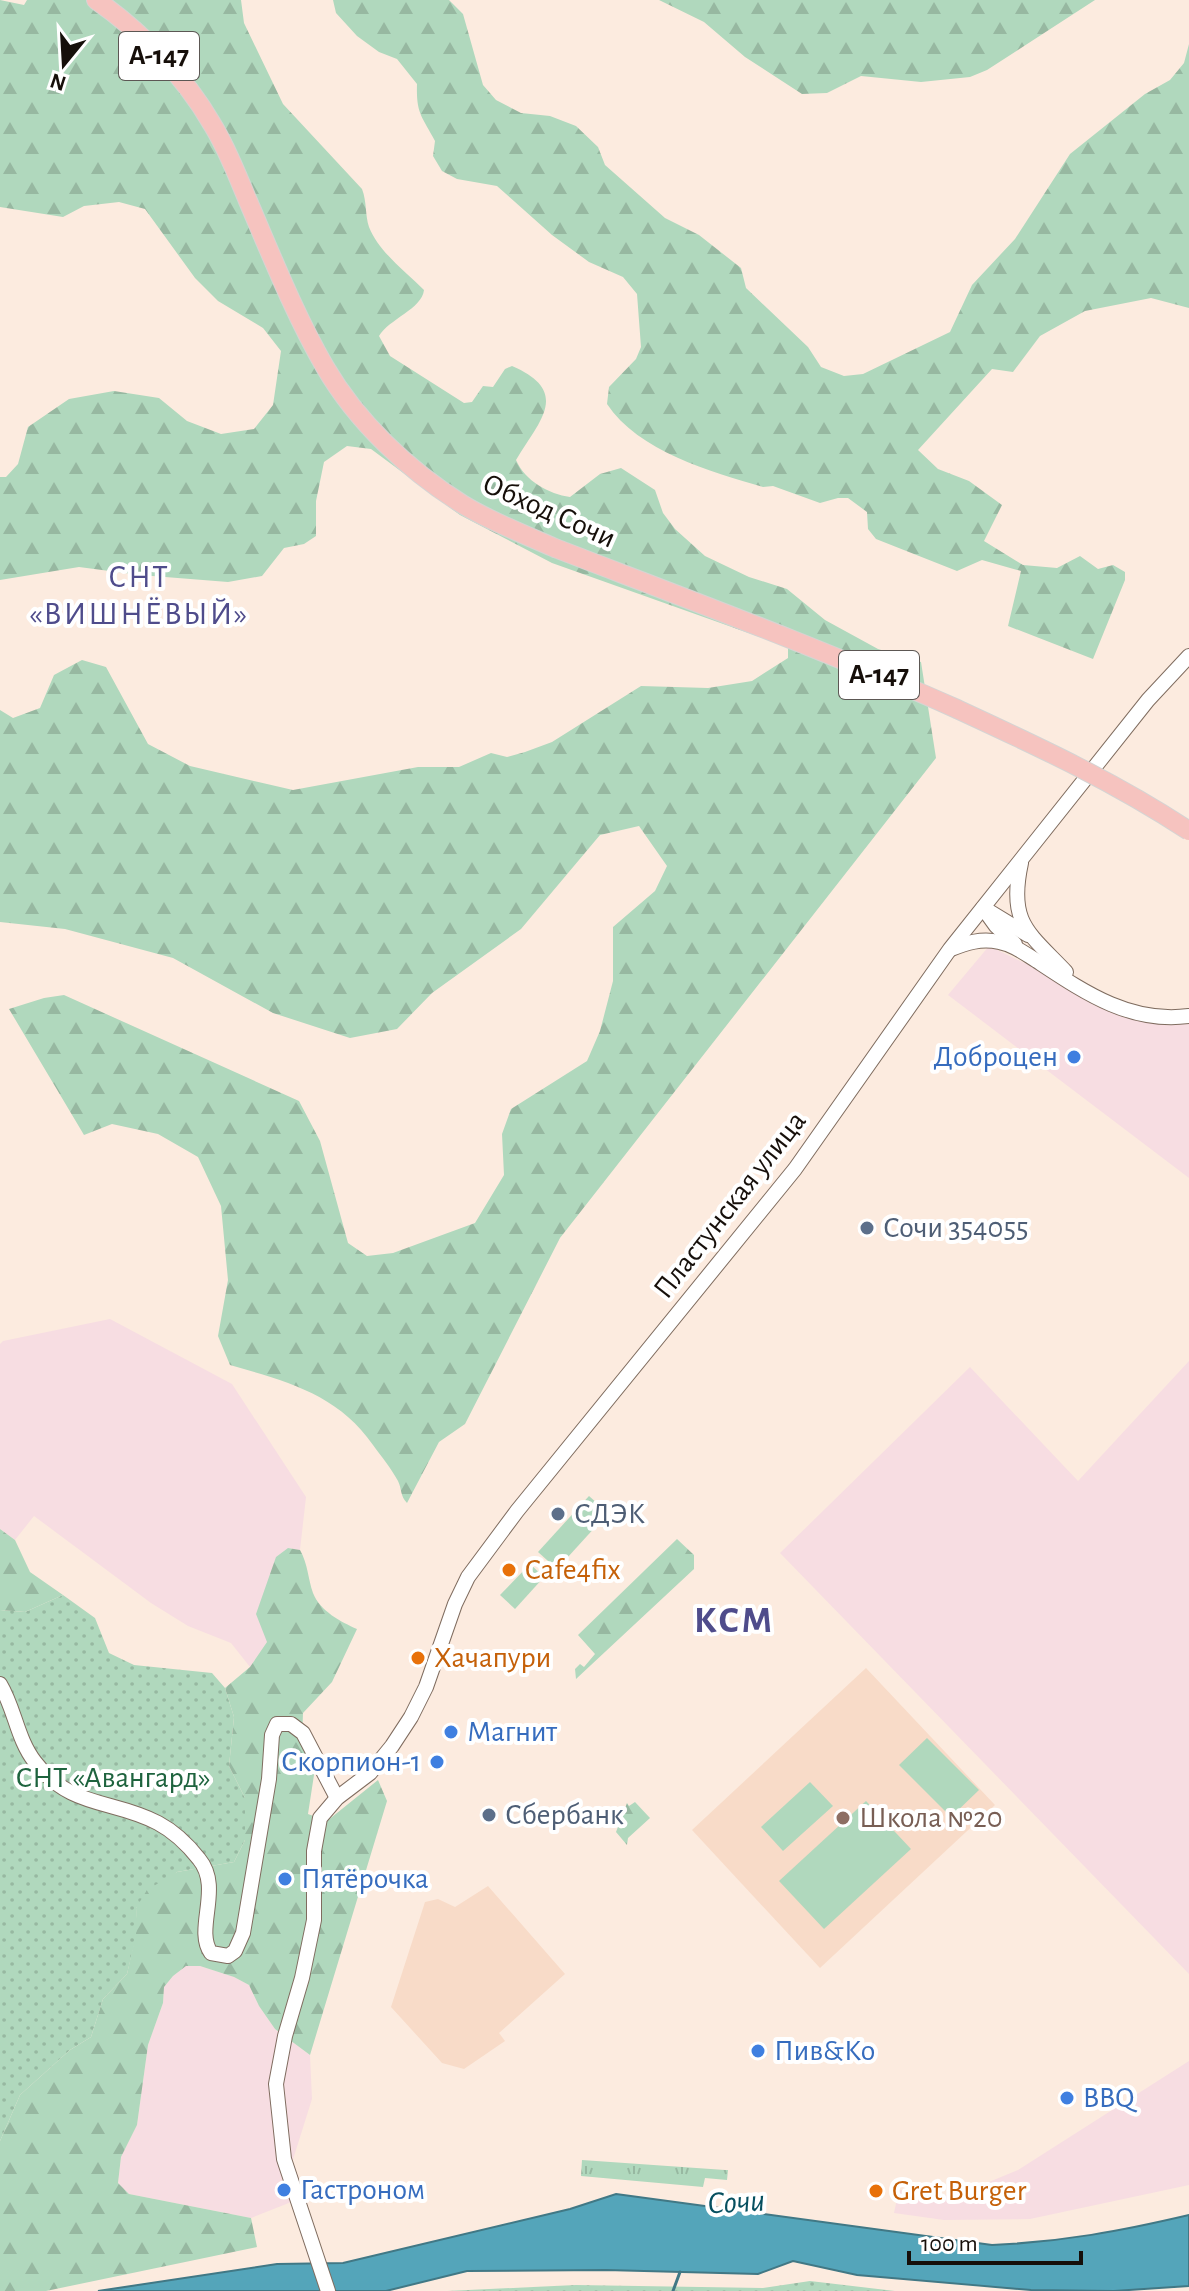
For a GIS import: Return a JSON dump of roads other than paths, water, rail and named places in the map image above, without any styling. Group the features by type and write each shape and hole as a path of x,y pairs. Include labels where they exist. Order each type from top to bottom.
{"highway":[{"name":"Обход Сочи","path":"96,0 156,52 212,122 325,367 384,442 420,474 463,504 544,543 784,636 908,687 1043,748 1099,776 1189,831"}],"main road":[{"name":"Пластунская улица","path":"328,2291 284,2159 276,2084 314,1920 316,1832 320,1818 337,1798 370,1773 411,1717 426,1687 455,1604 468,1577 517,1511 795,1169 950,949 1148,700 1188,658"},
{"path":"1022,859 1016,900 1020,918 1030,936"},
{"path":"983,908 1030,936 1080,986"},
{"path":"983,908 996,926 1020,949 1116,1008 1165,1019 1189,1016"},
{"path":"950,949 986,941 1020,949"},
{"path":"0,1684 24,1745 36,1763 58,1785 88,1801 158,1823 180,1838 202,1862 210,1887 206,1943 211,1953 228,1956 235,1951 243,1933 269,1779 272,1735 277,1724 291,1724 303,1733 337,1798"}],"water":[{"path":"616,2194 992,2245 1091,2235 1189,2215 1189,2286 1114,2291 1031,2290 857,2275 793,2261 758,2274 606,2270 467,2271 386,2291 98,2291 277,2264 343,2263 570,2209"}],"waterway":[{"path":"673,2291 680,2272"}],"place":[{"name":"Доброцен","path":"1074,1057"},
{"name":"Сочи 354055","path":"867,1228"},
{"name":"СДЭК","path":"558,1514"},
{"name":"Cafe4fix","path":"509,1570"},
{"name":"Хачапури","path":"418,1658"},
{"name":"Магнит","path":"451,1732"},
{"name":"Скорпион-1","path":"437,1762"},
{"name":"Сбербанк","path":"489,1815"},
{"name":"Школа №20","path":"843,1818"},
{"name":"Пятёрочка","path":"285,1879"},
{"name":"Пив&Ко","path":"758,2051"},
{"name":"BBQ","path":"1067,2098"},
{"name":"Гастроном","path":"284,2190"},
{"name":"Gret Burger","path":"876,2191"}],"district":[{"name":"СНТ «ВИШНЁВЫЙ»","path":"139,596"},
{"name":"КСМ","path":"734,1621"}],"park label":[{"name":"СНТ «Авангард»","path":"113,1778"}],"water label":[{"name":"Сочи","path":"736,2202"}]}
